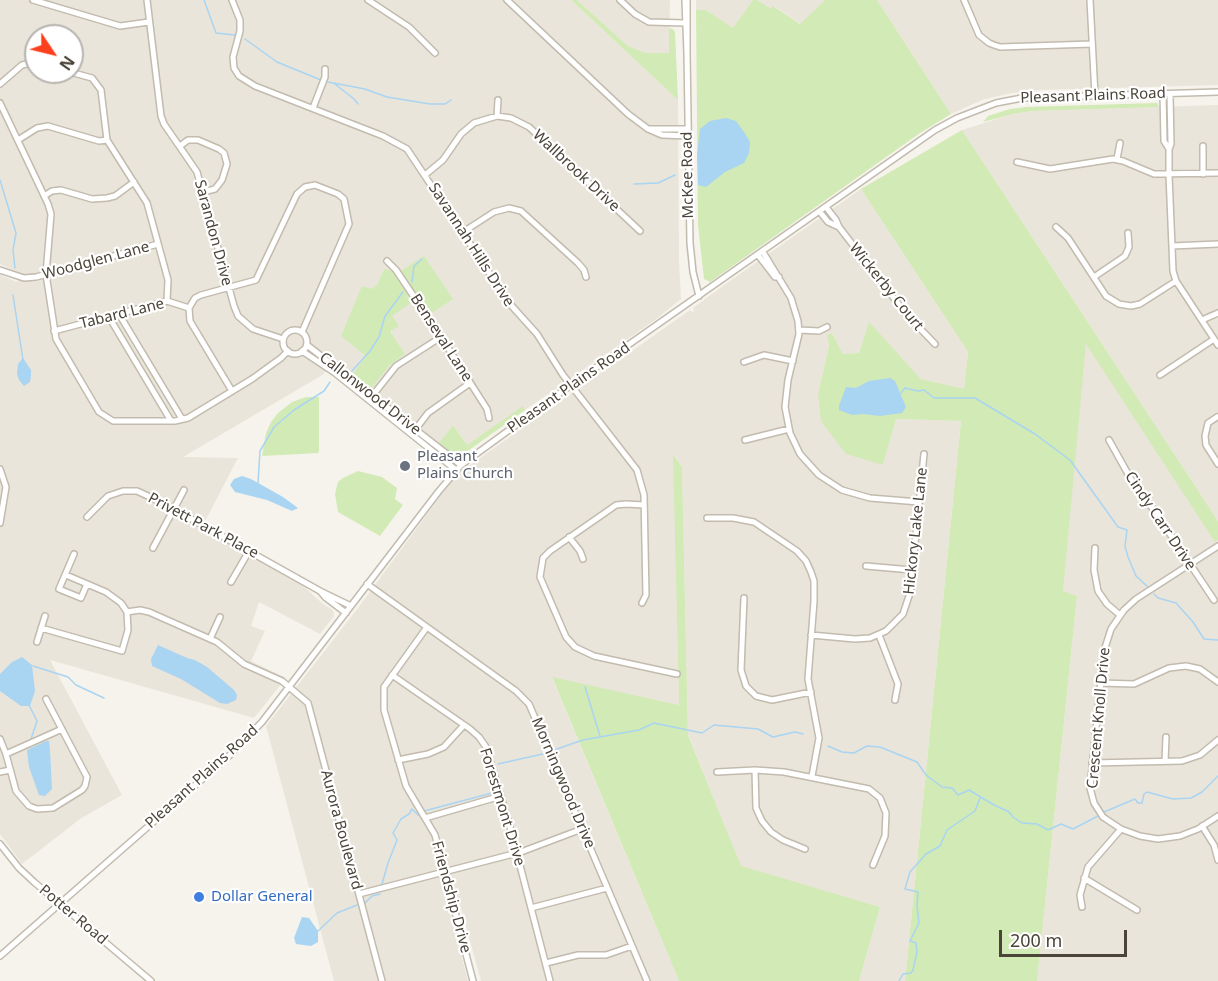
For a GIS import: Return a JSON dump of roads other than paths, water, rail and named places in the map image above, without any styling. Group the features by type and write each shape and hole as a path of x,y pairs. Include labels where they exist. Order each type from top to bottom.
{"street":[{"path":"33,0 120,26 149,22"},
{"name":"Sarandon Drive","path":"147,0 161,116 164,124 197,172 228,289 238,316 253,329 283,339"},
{"name":"Savannah Hills Drive","path":"232,0 240,20 240,31 233,57 234,68 239,75 246,82 401,144 407,149 510,304 542,341 571,385 637,470 642,483 644,505 646,595 642,603"},
{"path":"368,0 409,27 435,54"},
{"path":"507,0 628,114 648,129 662,135 688,136"},
{"path":"620,0 635,14 649,22 685,23"},
{"name":"McKee Road","path":"686,0 687,53"},
{"name":"McKee Road","path":"686,0 690,243 693,272 699,296"},
{"path":"964,0 979,35 989,44 1092,44"},
{"path":"1090,0 1095,95"},
{"path":"0,84 24,65"},
{"path":"313,108 326,77 326,69"},
{"path":"84,76 92,78 102,90 107,140 147,203 168,280 167,301"},
{"name":"Pleasant Plains Road","path":"0,956 231,754 262,722 459,467 571,385 935,130 969,112 996,103 1022,98 1218,92"},
{"path":"1163,94 1164,141 1169,149"},
{"path":"1160,375 1216,342 1176,281 1173,271 1169,175 1170,94"},
{"path":"425,175 443,160 469,126 483,119 497,116 498,100"},
{"path":"0,103 51,214 46,274 58,345 99,412 113,421 182,419 232,391 288,351"},
{"name":"Wallbrook Drive","path":"497,116 518,120 529,127 640,231"},
{"path":"18,140 43,126 99,141 107,140"},
{"path":"648,129 688,129"},
{"path":"180,146 188,140 198,140 219,148 224,153 226,164 222,180 215,189 202,192"},
{"path":"1117,159 1120,143"},
{"path":"1203,146 1203,174"},
{"path":"1017,162 1050,169 1117,159 1150,173 1169,175 1218,173"},
{"path":"44,196 52,191 61,190 92,199 107,198 134,182"},
{"path":"232,391 190,321 189,308 195,298 252,283 260,276 300,190 315,185 338,194 344,199 349,224 302,332"},
{"name":"Wickerby Court","path":"826,207 906,315 935,344"},
{"path":"463,232 494,212 509,208 520,211 578,263 586,277"},
{"name":"Wickerby Court","path":"820,212 828,222 839,227"},
{"path":"1056,227 1068,238 1109,298 1119,304 1126,306 1140,304 1176,281"},
{"path":"1094,277 1125,256 1129,247 1128,233"},
{"name":"Woodglen Lane","path":"0,270 24,278 158,244"},
{"path":"1172,246 1218,244"},
{"path":"760,254 775,277 779,277 793,303 799,330 785,406 789,429 795,445 806,462 833,485 859,496 919,502"},
{"name":"Benseval Lane","path":"387,261 396,270 441,337 487,409 489,418"},
{"name":"Tabard Lane","path":"54,331 167,301 189,308"},
{"path":"1202,320 1218,313"},
{"path":"119,314 182,419"},
{"path":"109,317 171,421"},
{"path":"799,330 819,331 827,327"},
{"path":"291,330 302,332 306,338 304,348 295,354 288,351 283,339 291,330"},
{"path":"372,395 396,366 441,337"},
{"name":"Callonwood Drive","path":"304,348 372,395 459,467"},
{"name":"Callonwood Drive","path":"304,348 459,467"},
{"path":"744,362 764,355 793,361"},
{"path":"415,430 428,413 470,383"},
{"path":"1217,417 1208,423 1205,436 1206,445 1218,464"},
{"path":"745,440 789,429"},
{"name":"Cindy Carr Drive","path":"1109,440 1132,482 1214,600"},
{"name":"Hickory Lake Lane","path":"879,635 891,627 903,614 910,593 924,454"},
{"path":"0,469 6,487 0,523"},
{"path":"153,548 184,490"},
{"name":"Privett Park Place","path":"87,517 108,496 123,491 136,491 174,509 351,606"},
{"path":"644,505 616,505 550,551 543,558 540,569 542,585 566,637 575,647 594,656 677,674"},
{"path":"707,518 734,518 754,522 801,556 814,581 808,671 819,738 812,776"},
{"path":"569,537 583,560"},
{"name":"Crescent Knoll Drive","path":"1218,546 1136,599 1120,615 1111,629 1106,641 1100,683 1090,788 1094,803 1103,817 1121,829 1140,836 1165,838 1186,834 1218,816"},
{"path":"1095,548 1094,570 1098,591 1107,604 1120,615"},
{"path":"231,582 249,550"},
{"path":"74,554 59,590 81,598 87,584"},
{"path":"866,566 912,570"},
{"path":"41,627 122,651 128,630 127,612 115,598 66,575"},
{"name":"Morningwood Drive","path":"367,584 526,700 535,715 647,981"},
{"name":"Privett Park Place","path":"320,591 346,613"},
{"path":"744,598 741,670 746,686 756,696 772,700 811,692"},
{"path":"127,612 140,610 149,612 217,642 243,664 282,681 290,687"},
{"path":"37,642 45,616"},
{"path":"210,639 220,617"},
{"name":"Friendship Drive","path":"427,627 384,687 383,699 406,786 413,802 435,835 473,981"},
{"path":"811,635 855,639 879,635 898,684 895,700"},
{"path":"1100,683 1134,684 1169,668 1186,666 1200,669 1218,681"},
{"name":"Forestmont Drive","path":"392,675 464,725 479,737 486,747 517,853 550,981"},
{"name":"Aurora Boulevard","path":"290,687 308,703 382,981"},
{"path":"0,739 19,797 37,809 53,808 82,790 87,777 46,699"},
{"path":"398,760 428,754 444,747 464,725"},
{"path":"6,754 62,729"},
{"path":"1165,761 1166,737"},
{"path":"1092,763 1193,758 1204,753 1218,740"},
{"path":"0,772 10,770"},
{"path":"755,770 756,808 762,821 771,832 783,840 805,849"},
{"path":"717,772 755,770 812,776 869,789 880,798 886,813 885,836 873,865"},
{"path":"425,818 501,795"},
{"path":"1202,826 1214,845 1218,860"},
{"path":"359,894 517,853 582,829"},
{"path":"1082,907 1080,896 1091,862 1121,829"},
{"name":"Potter Road","path":"0,843 19,868 151,981"},
{"path":"1084,878 1137,910"},
{"path":"531,908 607,888"},
{"path":"546,963 573,956 606,955 632,946"}],"water":[{"path":"726,118 736,121 744,132 750,142 749,153 744,163 725,172 706,187 698,185 697,155 700,129 710,121"},
{"path":"23,358 31,370 30,382 24,386 17,374 18,364"},
{"path":"890,378 895,381 906,407 902,413 880,416 852,415 839,410 846,387 856,388 869,381"},
{"path":"242,476 283,497 298,508 292,511 267,500 235,492 230,485 234,479"},
{"path":"158,645 207,667 234,690 237,695 236,700 227,704 220,703 181,679 152,666 151,659"},
{"path":"22,657 32,665 35,691 30,706 21,706 0,691 0,674 12,662"},
{"path":"49,741 52,789 45,796 39,795 29,767 27,750"},
{"path":"302,917 309,918 318,931 318,942 311,946 296,944 294,938"}],"waterway":[{"path":"204,0 216,33 235,35"},
{"path":"245,39 277,62 321,80"},
{"path":"328,82 365,89 387,97 430,104 445,104 451,100"},
{"path":"335,84 358,104"},
{"path":"634,184 658,183 675,175"},
{"path":"0,180 16,233 13,250 15,268"},
{"path":"412,282 414,266 422,259"},
{"path":"352,371 370,351 379,337 385,316 403,292"},
{"path":"13,295 23,360"},
{"path":"258,483 260,451 274,427 294,410 324,391 330,382"},
{"path":"901,393 905,388 924,390 934,398 975,398 1035,434 1070,460 1118,527 1127,530 1125,546 1128,557 1136,576 1148,587"},
{"path":"1154,594 1158,598 1176,603 1204,639 1218,640"},
{"path":"33,666 68,677 76,685 104,698"},
{"path":"585,687 600,736"},
{"path":"29,705 37,721 31,739"},
{"path":"554,750 583,740 639,730 654,723 702,733 714,725 758,729 773,737 795,732 803,734"},
{"path":"828,746 842,752 854,753 867,746 880,747 917,762 926,775 942,787 952,788 958,795 969,790 1009,812 1022,823 1037,824 1048,830 1061,824 1073,829 1098,816"},
{"path":"498,764 547,753"},
{"path":"424,811 492,793 495,788 488,763"},
{"path":"1104,812 1135,799 1138,803 1142,803 1144,794 1147,792 1173,799 1191,798 1202,792 1218,776"},
{"path":"899,981 903,974 911,973 913,970 917,952 916,943 910,941 919,923 918,892 905,889 910,872 926,854 940,846 947,830 975,811 980,798"},
{"path":"382,884 397,840 393,833 401,819 412,809 418,815"},
{"path":"365,903 372,896 380,894"},
{"path":"318,931 337,913 357,905"}],"place":[{"name":"Pleasant Plains Church","path":"405,466"},
{"name":"Dollar General","path":"199,897"}]}
